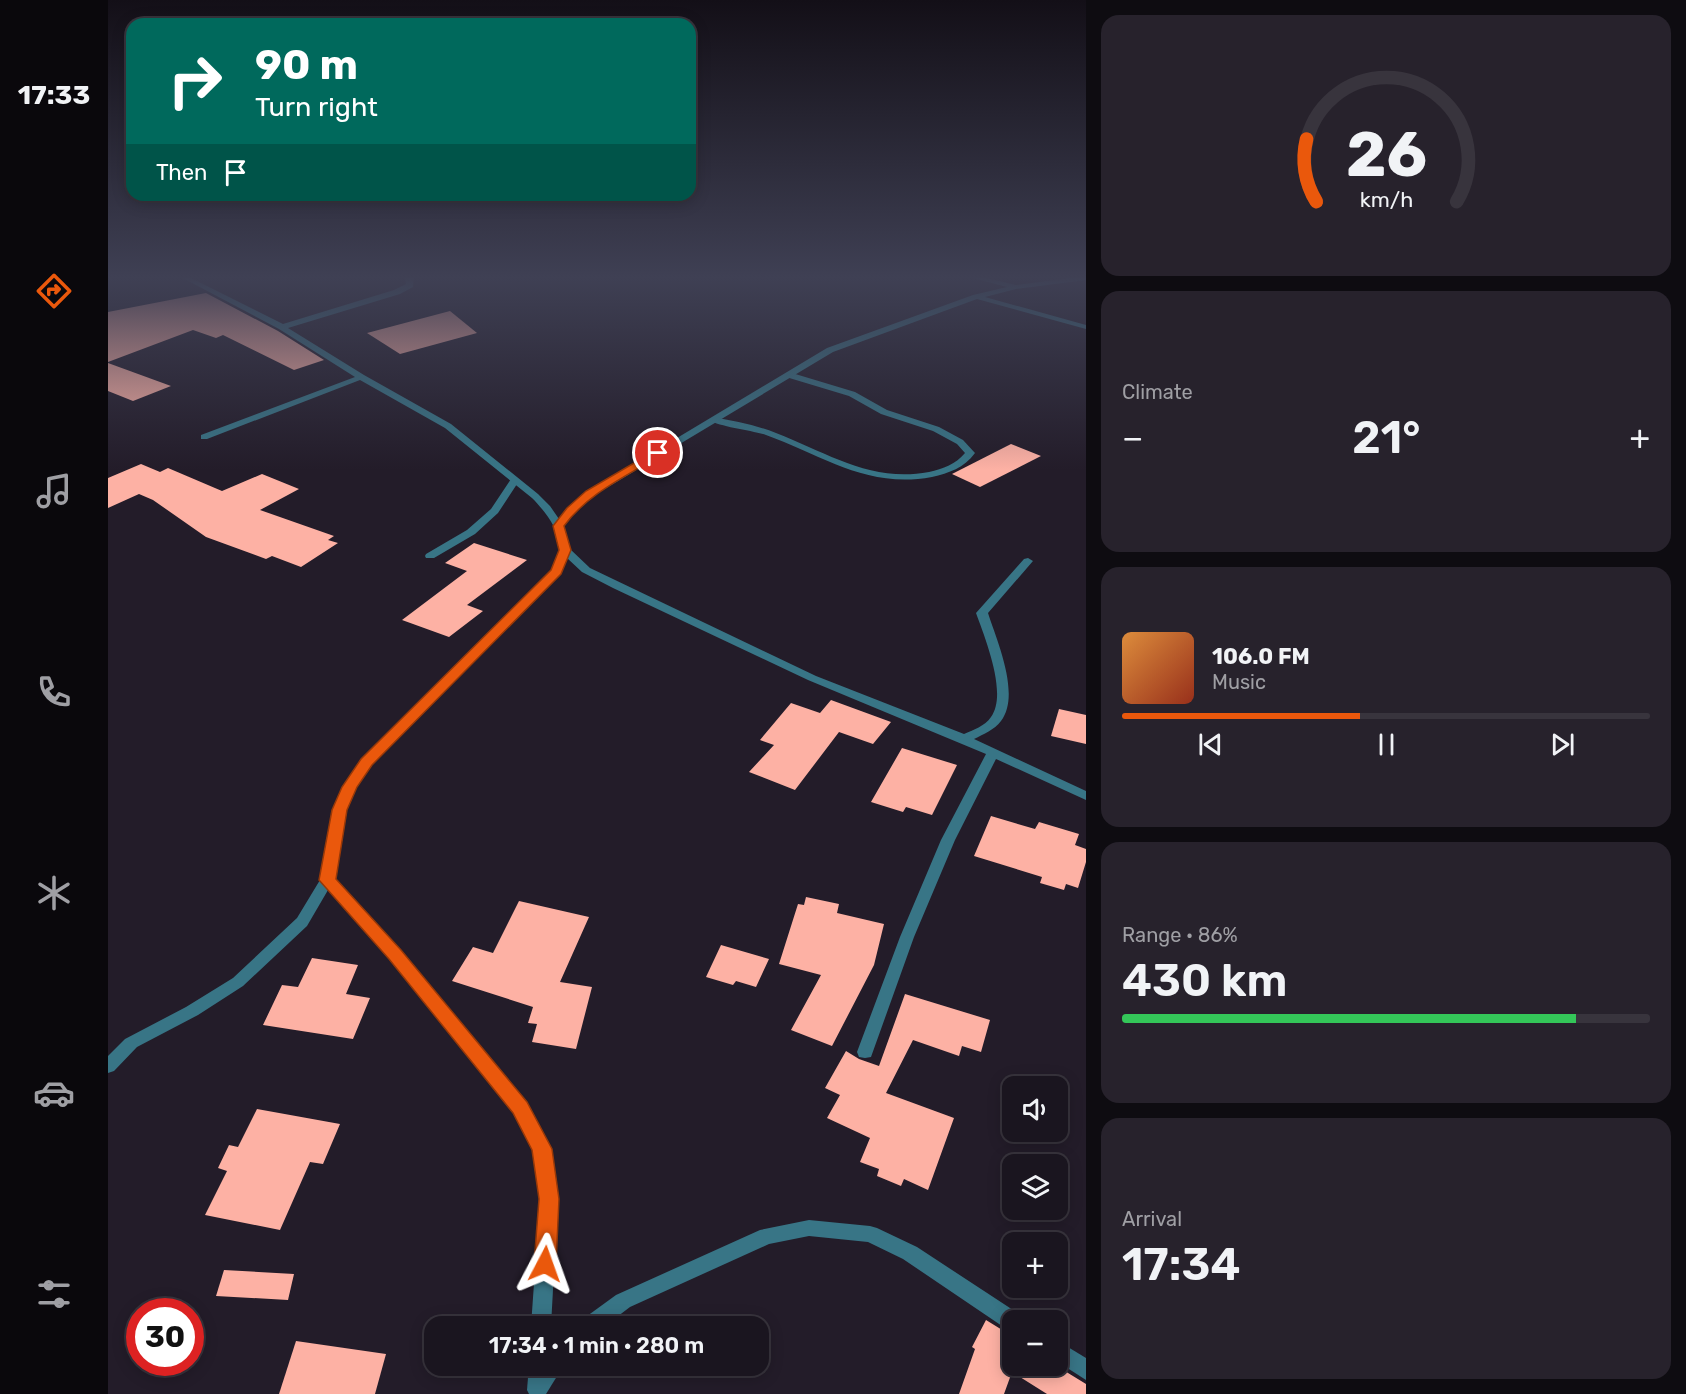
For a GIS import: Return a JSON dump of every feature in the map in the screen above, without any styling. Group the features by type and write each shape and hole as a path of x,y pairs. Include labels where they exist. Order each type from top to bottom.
{"street":[{"path":"303,340 361,377 448,426 547,508 559,526 565,550 586,570 812,678 964,739 1086,796"},
{"path":"559,526 570,510 590,494 839,346 856,340"},
{"path":"713,420 769,434 868,475 916,479 962,465 970,453 960,442 936,429 884,412 852,394 789,375"},
{"path":"204,437 361,377"},
{"path":"430,556 471,532 495,511 514,481"},
{"path":"108,1066 131,1043 192,1011 238,982 302,922 327,880 339,810 366,762 556,571 565,550"},
{"path":"964,739 988,727 1000,714 1001,674 982,613 1028,561"},
{"path":"865,1052 907,937 944,851 993,752"},
{"path":"327,880 395,955 520,1108 542,1149 549,1199 542,1316"},
{"path":"603,1316 623,1301 767,1236 808,1228 870,1234 910,1253 1002,1314"},
{"path":"1068,1358 1086,1370"},
{"path":"536,1392 537,1376"},
{"path":"536,1392 547,1376"}],"building":[{"path":"108,340 166,340 108,362"},
{"path":"233,340 292,340 324,360 294,370"},
{"path":"378,340 451,340 400,354"},
{"path":"108,363 171,386 133,401 108,391"},
{"path":"1011,444 1041,456 980,487 952,474"},
{"path":"141,464 160,472 168,468 222,491 262,474 299,489 260,510 334,536 328,540 338,543 301,567 272,556 266,559 206,537 153,500 139,494 108,508 108,478"},
{"path":"474,543 527,560 467,605 483,611 449,637 402,620 467,571 445,563"},
{"path":"831,700 891,722 873,744 839,732 795,790 749,772 774,745 760,740 791,703 820,713"},
{"path":"1059,709 1086,715 1086,744 1051,736"},
{"path":"902,748 957,765 932,815 906,807 903,812 871,802"},
{"path":"991,816 1035,829 1039,822 1079,834 1075,845 1086,849 1086,862 1078,888 1066,884 1064,890 1040,883 1042,877 974,856"},
{"path":"806,897 839,904 837,913 884,924 874,965 832,1046 791,1030 821,975 779,964 798,904 804,905"},
{"path":"519,901 589,917 560,982 592,987 576,1049 532,1042 537,1024 528,1023 533,1007 452,981 473,947 493,953"},
{"path":"721,945 769,959 756,987 736,981 733,985 706,977"},
{"path":"312,958 358,965 346,994 370,998 353,1039 263,1025 282,985 298,987"},
{"path":"905,994 990,1020 981,1052 962,1046 959,1056 913,1040 886,1093 954,1118 928,1190 904,1179 901,1186 877,1176 879,1169 860,1162 870,1138 827,1118 840,1095 825,1088 846,1051 859,1059 879,1066"},
{"path":"257,1109 340,1124 323,1164 310,1162 280,1230 205,1215 227,1171 218,1168 229,1145 238,1147"},
{"path":"224,1270 294,1274 288,1300 216,1296"},
{"path":"986,1320 1002,1330 1002,1376 1011,1376 1004,1394 959,1394 975,1349 972,1347"},
{"path":"296,1341 386,1354 375,1394 279,1394"},
{"path":"1068,1373 1086,1384 1086,1394 1047,1394 1018,1376 1068,1376"}],"route":[{"path":"545,1264 549,1199 542,1149 520,1108 395,955 327,880 339,810 366,762 556,571 565,550 559,526 570,510 590,494 658,453"}]}
